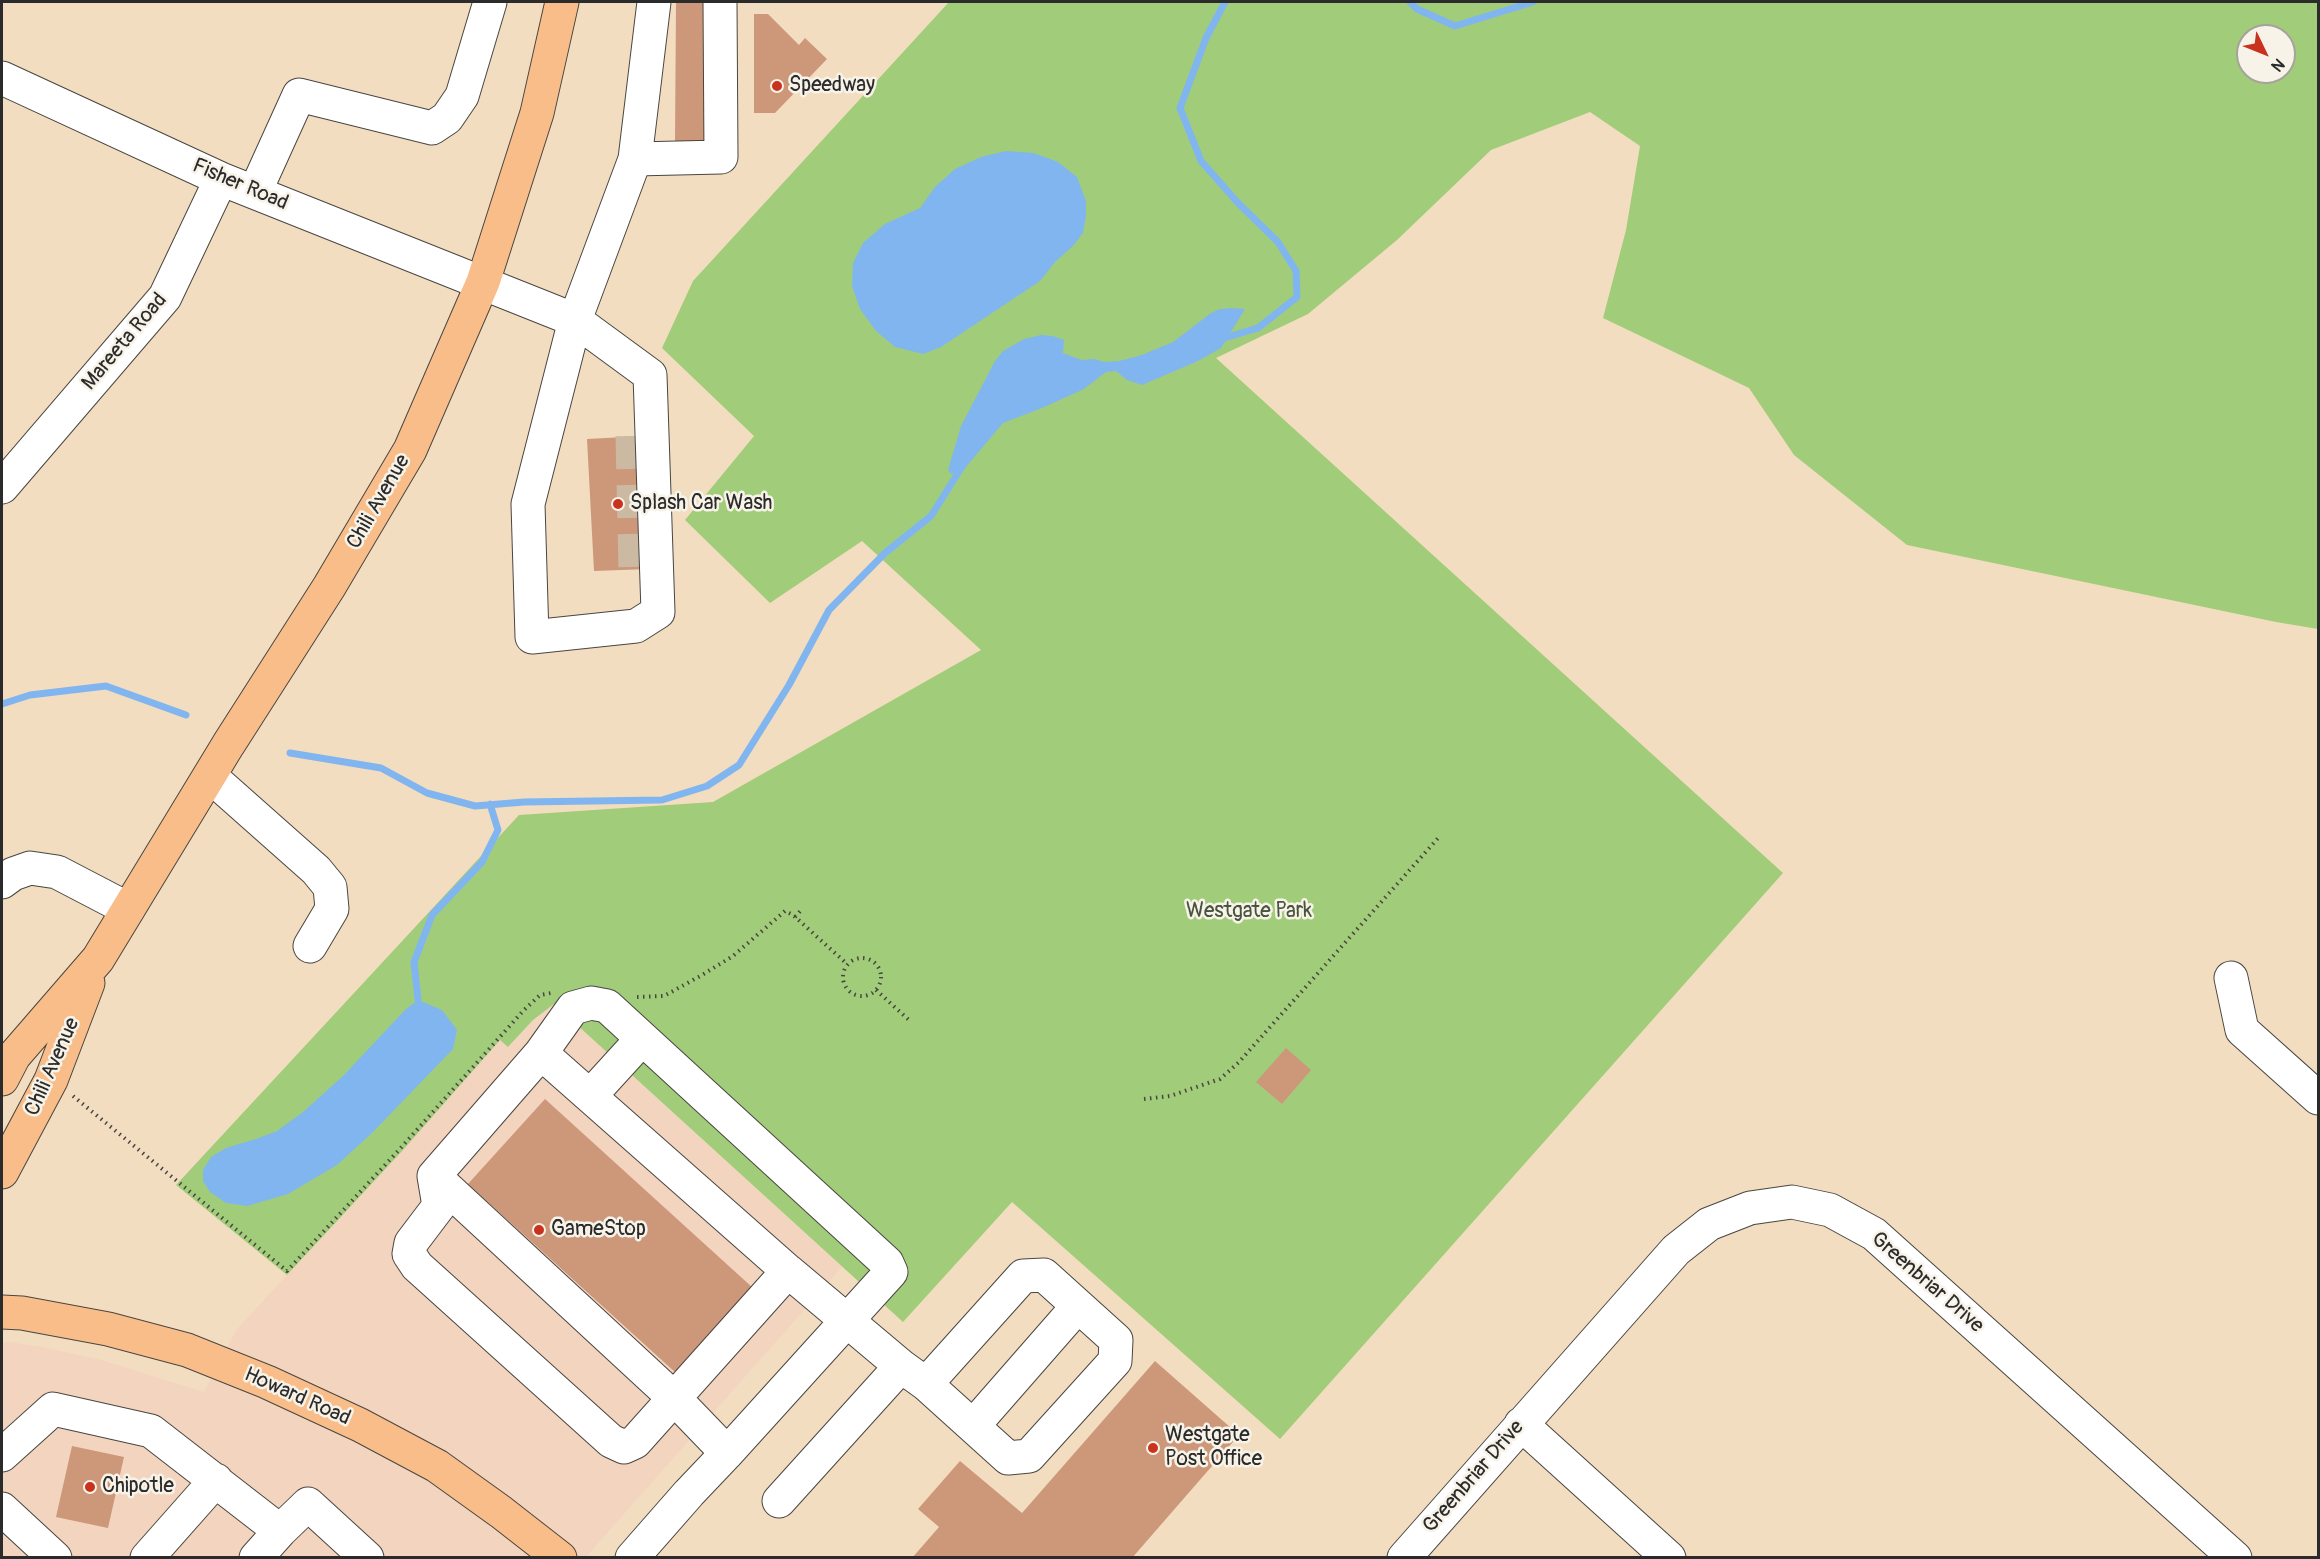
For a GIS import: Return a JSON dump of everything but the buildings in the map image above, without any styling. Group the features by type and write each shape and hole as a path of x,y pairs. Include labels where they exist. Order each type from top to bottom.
{"main road":[{"name":"Chili Avenue","path":"2,1172 51,1080 98,959 329,587 410,450 483,282 537,113 561,2"},
{"name":"Chili Avenue","path":"2,1079 14,1056 98,959"},
{"name":"Howard Road","path":"2,1312 22,1313 108,1329 187,1350 267,1382 360,1425 436,1466 560,1557"}],"street":[{"path":"255,192 299,95 432,128 447,118 462,96 490,2"},
{"path":"635,570 635,611 562,619 551,611 545,506 533,486 575,320 635,159 654,2"},
{"path":"635,159 721,157 720,2"},
{"name":"Fisher Road","path":"2,78 221,179 575,320 650,375 658,612 636,626 532,637 528,504 533,486"},
{"name":"Mareeta Road","path":"2,487 165,297 221,179"},
{"path":"627,358 632,436"},
{"path":"210,776 316,870 330,887 332,909 310,946"},
{"path":"2,882 13,874 30,868 57,872 128,909"},
{"path":"2231,978 2242,1030 2319,1098"},
{"path":"434,1176 541,1053 573,1008 591,1003 607,1006 887,1263 891,1272 632,1557"},
{"path":"590,1096 642,1039"},
{"path":"541,1053 788,1270 913,1375 973,1426 1008,1458 1029,1456 1115,1361 1116,1340 1044,1275 1023,1276 913,1375 779,1501"},
{"path":"434,1176 439,1206 411,1243 409,1254 417,1266 611,1441 624,1447 635,1442 788,1270"},
{"path":"434,1176 674,1398 727,1453"},
{"name":"Greenbriar Drive","path":"1404,1557 1676,1250 1709,1224 1750,1208 1792,1202 1830,1210 1874,1234 2235,1557"},
{"path":"973,1426 1078,1306"},
{"path":"2,1455 53,1409 151,1431 279,1531"},
{"path":"1521,1424 1669,1557"},
{"path":"147,1557 216,1480"},
{"path":"256,1557 308,1504 367,1557"},
{"path":"2,1509 55,1557"}],"path":[{"path":"1144,1099 1170,1096 1220,1079 1239,1062 1439,837"},
{"path":"795,917 803,908"},
{"path":"630,997 664,996 733,956 785,911 795,917 847,964"},
{"path":"857,958 875,962 881,973 876,990 864,996 847,989 843,976 847,964 857,958"},
{"path":"876,990 909,1020"},
{"path":"73,1095 286,1271 398,1151 523,1011 540,995 552,993"}],"shaded area":[{"path":"554,1004 842,1267 586,1557 2,1558 2,1343 10,1342 41,1347 98,1359 204,1392 237,1329 403,1150 500,1040 509,1047 533,1020"}],"green space":[{"name":"Westgate Park","path":"949,2 2318,2 2318,629 1907,545 1794,455 1749,388 1603,318 1626,230 1640,146 1590,112 1491,150 1397,240 1308,314 1216,358 1783,873 1280,1439 1012,1202 903,1322 554,1004 533,1020 508,1047 500,1040 403,1150 287,1275 176,1185 519,815 713,802 981,650 862,541 770,603 685,520 754,436 662,348 693,281"}],"water":[{"path":"1006,151 1034,153 1058,162 1077,177 1086,201 1083,233 1040,281 941,347 923,354 895,347 876,331 860,309 852,286 853,263 863,243 885,224 920,208 935,187 955,169 981,157"},
{"path":"1220,309 1245,309 1221,348 1198,361 1142,385 1127,380 1116,371 1106,372 1084,389 1003,423 965,468 951,474 948,470 961,426 995,361 1003,351 1024,339 1041,335 1053,336 1064,340 1063,353 1082,360 1119,361 1142,355 1173,342 1211,313"},
{"path":"418,1000 442,1010 457,1030 453,1049 372,1133 337,1165 288,1194 247,1206 226,1203 210,1192 203,1181 203,1170 211,1157 226,1148 277,1131 303,1112 343,1076 405,1010"}],"waterway":[{"path":"1221,339 1258,328 1297,297 1296,271 1278,242 1238,203 1201,161 1180,108 1206,38 1225,2"},
{"path":"1410,2 1417,9 1455,26 1533,2"},
{"path":"290,753 381,768 427,793 475,806 524,802 662,800 707,786 739,765 789,685 829,610 885,553 931,516 963,465"},
{"path":"2,704 30,695 106,686 186,715"},
{"path":"418,1000 414,962 432,915 482,862 498,830 490,804"}],"tunnel":[{"path":"632,436 635,570"}],"place":[{"name":"Speedway","path":"777,86"},
{"name":"Splash Car Wash","path":"618,504"},
{"name":"GameStop","path":"539,1230"},
{"name":"Westgate Post Office","path":"1153,1448"},
{"name":"Chipotle","path":"90,1487"}]}
